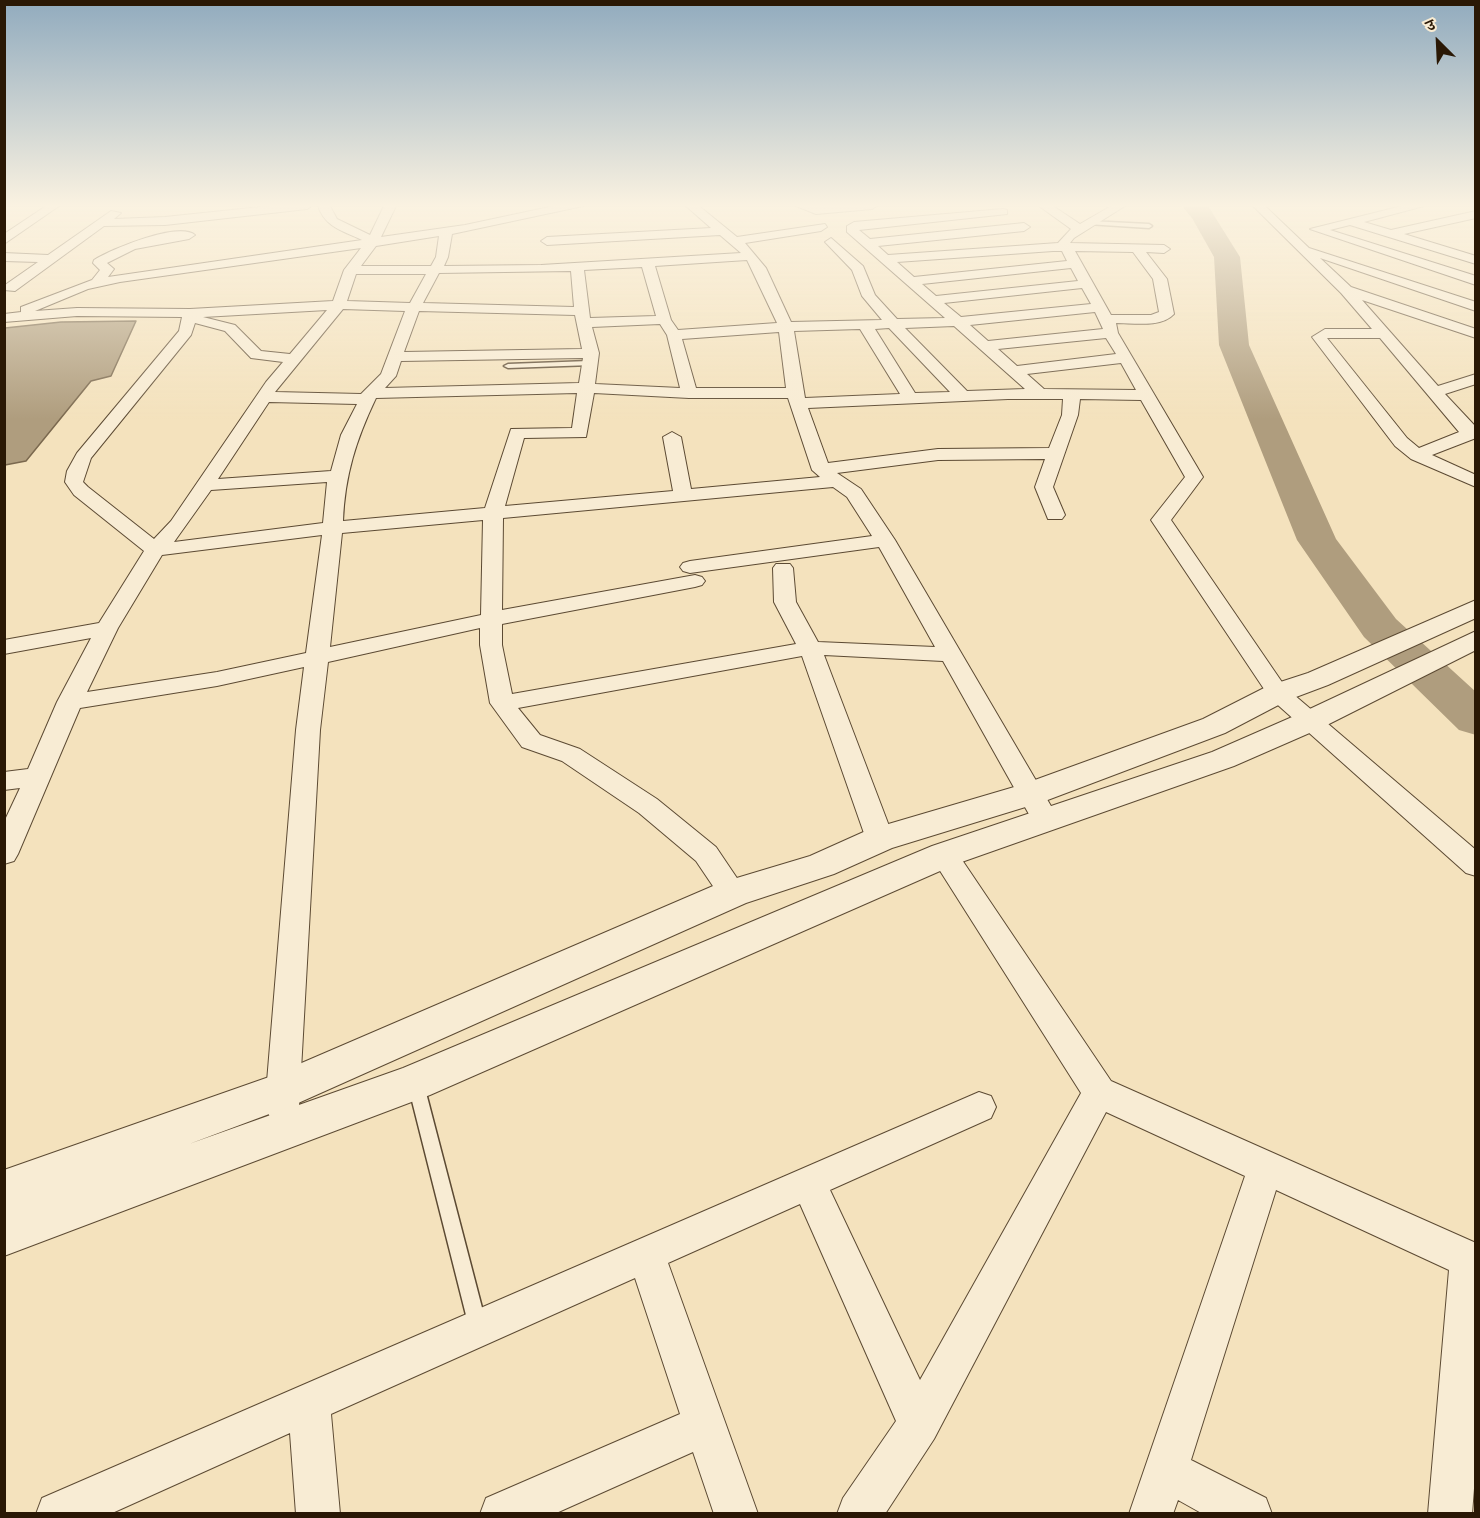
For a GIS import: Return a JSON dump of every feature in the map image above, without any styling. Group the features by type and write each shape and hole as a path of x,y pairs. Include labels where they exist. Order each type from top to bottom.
{"street":[{"path":"7,288 24,277"},
{"path":"7,318 90,285 99,277"},
{"path":"7,288 90,285 142,277"},
{"path":"4,854 40,776 69,702 107,628 155,550 178,525 264,397 339,305 349,277"},
{"path":"284,1130 281,1090 308,730 338,476 350,435 369,396 388,376 413,309 429,277"},
{"path":"578,277 590,358 580,433 517,433 493,513 491,645 501,703 531,741 571,755 648,806 706,854 733,893"},
{"path":"652,277 664,320 674,335 689,393"},
{"path":"763,277 786,327 797,398 821,470 840,481 854,493 885,540 1039,806"},
{"path":"861,277 869,296 892,323 963,396"},
{"path":"905,277 935,300 1040,394"},
{"path":"910,281 952,277"},
{"path":"1081,277 1194,477 1161,520 1278,693 1476,866"},
{"path":"674,335 786,327 892,323 1154,319 1167,314 1158,277"},
{"path":"1333,277 1473,433 1417,455"},
{"path":"1390,277 1474,305"},
{"path":"935,300 1085,284"},
{"path":"1346,290 1476,334"},
{"path":"7,318 77,312 189,316 339,305 400,305 413,309 664,320"},
{"path":"189,316 230,328 256,355 293,359"},
{"path":"189,316 186,332 83,458 76,471 74,482 81,491 155,550 333,528 840,481"},
{"path":"985,346 1105,320"},
{"path":"865,325 910,399"},
{"path":"1386,334 1325,333 1319,337 1401,442 1417,455 1476,482"},
{"path":"395,357 590,358"},
{"path":"1014,371 1125,358"},
{"path":"1436,392 1476,380"},
{"path":"264,397 369,396 585,388 797,398 910,399 1040,394 1146,394"},
{"path":"1055,515 1044,487 1070,415 1072,394"},
{"path":"672,437 683,496"},
{"path":"821,470 877,459 940,454 1005,450 1056,454"},
{"path":"205,485 338,476"},
{"path":"69,702 217,679 693,574 885,540"},
{"path":"783,568 785,602 810,648 880,838"},
{"path":"4,1192 281,1090 733,893 822,865 880,838 1039,806 1222,759 1310,721 1332,690 1476,608"},
{"path":"4,646 107,628"},
{"path":"4,1233 415,1082 944,855 1039,806 1214,726 1278,693 1332,690 1476,639"},
{"path":"501,703 810,648 950,654"},
{"path":"4,781 40,776"},
{"path":"944,855 1099,1092 1472,1262 1450,1514"},
{"path":"859,1514 920,1424 1099,1092"},
{"path":"83,1508 309,1403 979,1107"},
{"path":"1151,1514 1265,1169"},
{"path":"808,1182 920,1424"},
{"path":"646,1254 735,1514"},
{"path":"309,1403 318,1514"},
{"path":"502,1514 705,1425"},
{"path":"1167,1471 1250,1514"}],"lane":[{"path":"508,366 590,358"},
{"path":"415,1082 479,1328"}],"shaded area":[{"path":"136,321 111,376 91,381 26,461 5,465 5,328 61,322"}],"waterway":[{"path":"1229,277 1234,345 1317,540 1380,628 1476,719"}]}
